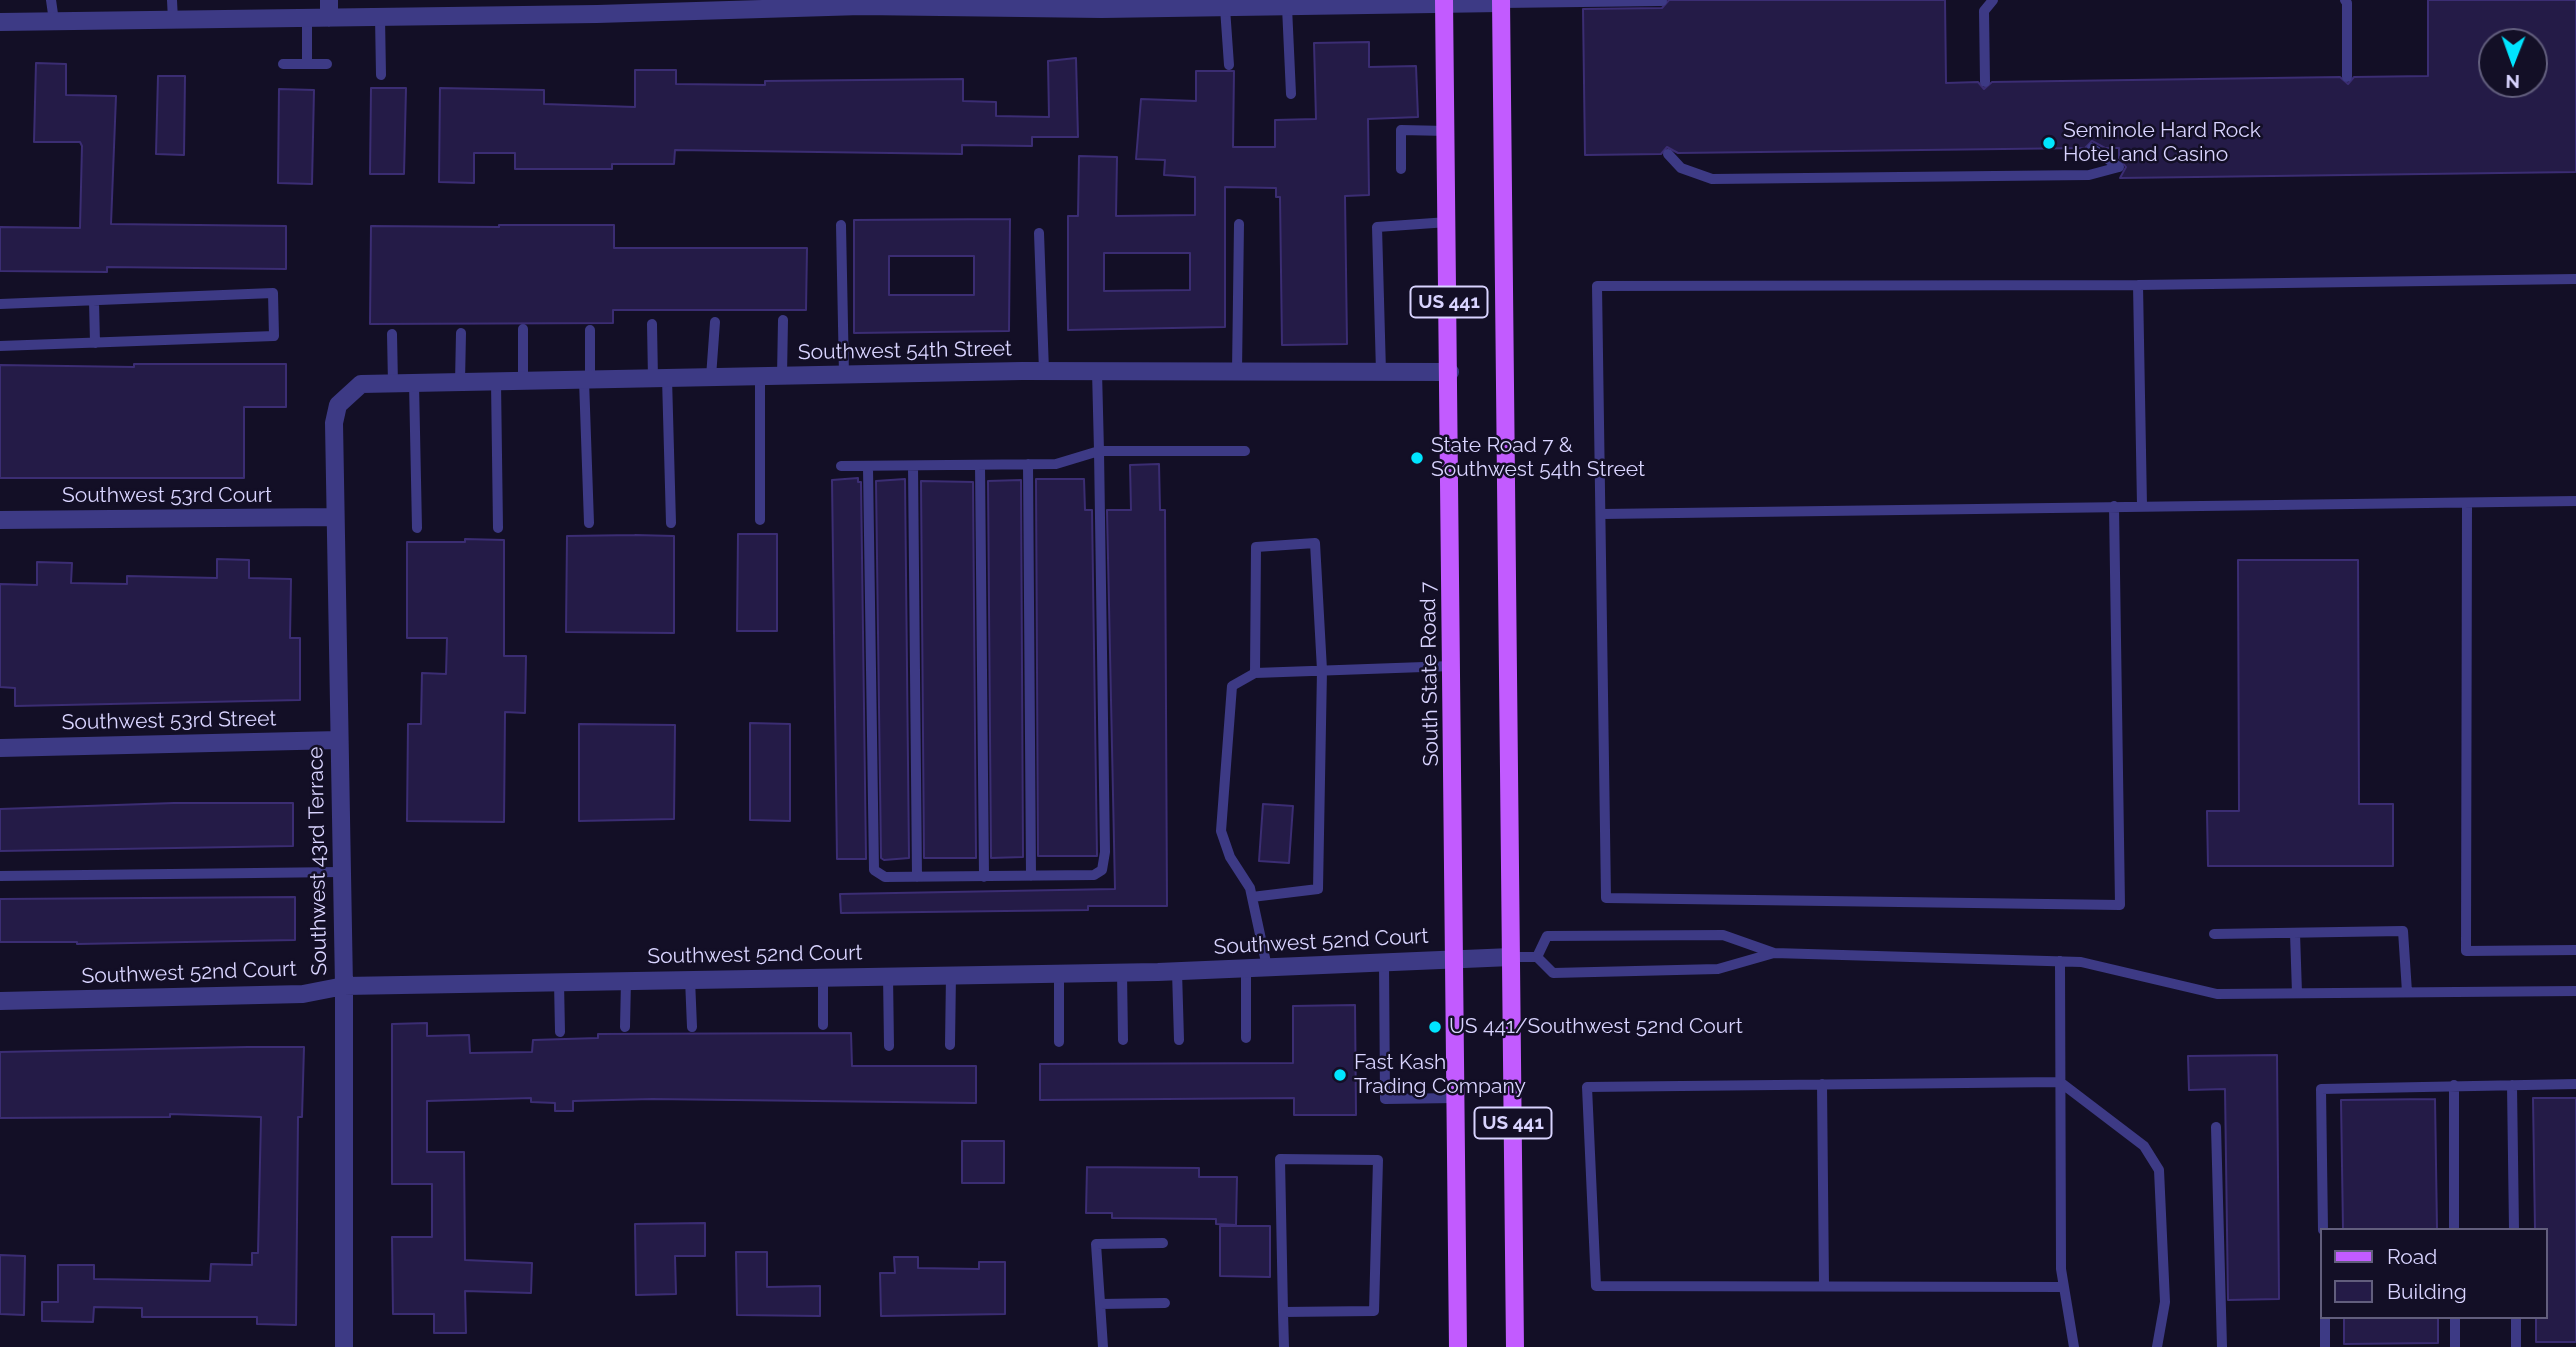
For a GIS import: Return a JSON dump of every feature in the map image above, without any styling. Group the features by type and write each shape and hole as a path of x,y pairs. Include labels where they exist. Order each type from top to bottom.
{"main road":[{"name":"South State Road 7","path":"1444,2 1450,372 1458,1347"},
{"name":"US 441","path":"1501,2 1515,1347"}],"street":[{"path":"0,22 307,18 329,9 380,17 597,7 861,3 1102,4 1225,8 1501,2"},
{"name":"Southwest 54th Street","path":"361,384 1044,371 1450,372"},
{"name":"Southwest 43rd Terrace","path":"344,1347 344,986 333,517 334,423 338,405 361,384"},
{"name":"Southwest 53rd Court","path":"0,520 333,517"},
{"name":"Southwest 53rd Street","path":"0,748 339,740"},
{"name":"Southwest 52nd Court","path":"0,1001 303,994 344,986 1177,971 1511,957"}],"lane":[{"path":"51,0 54,21"},
{"path":"172,0 173,20"},
{"path":"1984,82 1984,11 1993,0"},
{"path":"2345,0 2347,77"},
{"path":"1501,2 1662,1"},
{"path":"1291,94 1295,5"},
{"path":"1225,8 1228,65"},
{"path":"380,17 381,75"},
{"path":"307,18 307,64"},
{"path":"283,64 327,64"},
{"path":"1401,169 1401,130 1447,131"},
{"path":"1668,154 1681,168 1712,179 2089,175 2119,167 2092,148"},
{"path":"1381,372 1377,226 1448,222"},
{"path":"841,225 844,375"},
{"path":"1237,372 1239,225"},
{"path":"1039,233 1044,371"},
{"path":"2113,506 2120,905 1606,898 1597,286 2138,285 2576,279"},
{"path":"2138,285 2142,506"},
{"path":"0,304 273,293 274,336 0,346"},
{"path":"94,301 95,343"},
{"path":"782,376 783,320"},
{"path":"711,377 715,322"},
{"path":"652,324 660,378 671,523"},
{"path":"523,329 523,381"},
{"path":"589,523 587,380 590,330"},
{"path":"460,382 461,333"},
{"path":"393,334 393,384"},
{"path":"868,468 874,870 885,877 1094,875 1102,870 1105,852 1097,371"},
{"path":"760,376 760,520"},
{"path":"496,382 498,528"},
{"path":"414,383 417,528"},
{"path":"841,466 868,468 1056,464 1099,451 1245,451"},
{"path":"980,464 984,877"},
{"path":"1028,464 1031,876"},
{"path":"913,466 917,877"},
{"path":"1602,514 2576,501"},
{"path":"2467,503 2466,951 2576,950"},
{"path":"1252,897 1318,889 1322,670 1315,543 1256,547 1255,673"},
{"path":"1267,967 1250,888 1230,857 1221,831 1232,686 1255,673 1452,666"},
{"path":"0,876 341,872"},
{"path":"2214,934 2403,932 2407,992"},
{"path":"2295,933 2297,993"},
{"path":"1537,957 1547,936 1723,935 1774,953"},
{"path":"1511,957 1537,957 1553,973 1718,969 1774,953 2081,962 2217,994 2576,991"},
{"path":"2060,961 2061,1269 2074,1347"},
{"path":"1384,962 1385,1099 1456,1098"},
{"path":"1246,968 1246,1038"},
{"path":"1177,971 1179,1040"},
{"path":"1122,972 1123,1040"},
{"path":"1059,973 1059,1042"},
{"path":"950,1045 951,974"},
{"path":"888,975 889,1046"},
{"path":"823,976 823,1025"},
{"path":"690,979 692,1027"},
{"path":"625,1027 626,980"},
{"path":"559,982 560,1032"},
{"path":"2064,1287 1597,1286 1587,1087 2060,1082 2144,1146 2159,1170 2165,1302 2157,1347"},
{"path":"1822,1084 1824,1286"},
{"path":"2323,1228 2321,1089 2576,1084"},
{"path":"2454,1085 2454,1228"},
{"path":"2512,1085 2514,1228"},
{"path":"2216,1127 2222,1347"},
{"path":"1283,1312 1374,1311 1378,1160 1280,1159 1283,1312 1284,1347"},
{"path":"1103,1347 1096,1244 1163,1243"},
{"path":"1100,1304 1165,1303"},
{"path":"2325,1319 2325,1347"},
{"path":"2455,1319 2455,1347"},
{"path":"2516,1319 2516,1347"}],"building":[{"path":"1669,0 1945,0 1946,83 1978,82 1984,89 1992,82 2340,77 2348,84 2354,77 2428,76 2428,0 2576,0 2576,172 2120,178 2126,167 2119,158 2119,148 2105,148 2092,141 2085,148 1678,153 1667,147 1661,154 1585,155 1583,9 1662,8"},
{"path":"1369,42 1369,67 1416,66 1418,117 1368,119 1369,195 1345,196 1347,344 1282,345 1280,197 1276,197 1276,188 1225,187 1225,327 1068,330 1068,216 1078,216 1079,156 1117,157 1116,216 1195,215 1195,177 1164,175 1165,160 1136,159 1141,99 1196,101 1196,71 1234,71 1233,147 1275,147 1275,120 1316,119 1314,43","holes":["1104,253 1190,253 1190,290 1104,291"]},
{"path":"1076,58 1078,137 1032,137 1032,146 962,145 962,154 675,150 674,164 612,164 612,169 515,169 515,153 474,153 474,183 439,182 440,88 544,90 544,104 635,107 635,70 676,70 676,84 765,85 765,81 963,79 963,101 996,102 996,116 1049,117 1048,61"},
{"path":"36,63 66,64 66,95 116,96 111,224 286,226 286,269 107,267 107,272 0,271 0,227 80,228 82,146 80,142 34,142"},
{"path":"158,76 185,76 184,155 156,154"},
{"path":"371,88 406,88 404,174 370,174"},
{"path":"279,89 314,90 312,184 278,183"},
{"path":"1010,219 1009,331 854,333 854,220","holes":["889,256 974,256 974,295 889,295"]},
{"path":"614,225 614,248 807,248 806,310 613,310 613,323 370,324 371,226"},
{"path":"134,364 286,364 286,407 244,407 244,478 0,478 0,365 134,367"},
{"path":"1159,464 1160,510 1165,510 1167,906 1088,906 1088,910 841,913 840,894 1115,889 1107,510 1131,510 1130,465"},
{"path":"858,478 858,482 861,482 866,859 837,859 832,480"},
{"path":"905,479 909,858 884,860 881,858 876,481"},
{"path":"1036,479 1084,479 1085,510 1092,510 1097,856 1038,856"},
{"path":"1021,480 1023,857 991,858 988,481"},
{"path":"921,481 973,482 976,858 924,858"},
{"path":"738,534 777,534 777,631 737,631"},
{"path":"567,536 674,536 674,633 566,632"},
{"path":"465,539 504,540 504,656 526,656 525,713 505,712 504,822 407,821 408,724 421,724 422,673 446,674 447,638 407,638 407,542 465,542"},
{"path":"217,559 249,560 249,578 291,579 290,638 300,638 300,700 15,706 15,688 0,687 0,584 37,585 37,562 72,563 71,583 127,584 127,576 217,578"},
{"path":"2238,560 2358,560 2359,804 2393,804 2393,866 2208,866 2207,811 2239,811"},
{"path":"750,723 790,724 790,821 750,820"},
{"path":"579,724 675,725 674,819 579,821"},
{"path":"174,803 293,803 293,846 0,851 0,809"},
{"path":"1263,804 1293,806 1289,863 1259,861"},
{"path":"295,897 295,940 77,944 0,942 0,899"},
{"path":"1355,1005 1356,1115 1294,1115 1294,1098 1040,1100 1040,1064 1293,1063 1293,1006"},
{"path":"427,1023 427,1036 469,1035 470,1053 532,1052 533,1040 598,1038 598,1034 851,1033 852,1066 976,1066 976,1103 652,1099 573,1101 573,1111 555,1111 555,1103 531,1102 531,1098 427,1101 427,1152 464,1152 465,1260 532,1263 531,1293 465,1291 466,1333 434,1333 434,1314 393,1314 392,1237 432,1237 432,1184 392,1184 392,1024"},
{"path":"304,1047 302,1117 298,1117 296,1325 257,1324 257,1317 142,1317 142,1308 94,1307 93,1322 42,1321 42,1302 58,1302 58,1265 94,1265 94,1279 210,1281 211,1264 252,1265 252,1253 258,1253 261,1117 170,1114 170,1117 0,1118 0,1052"},
{"path":"2277,1055 2279,1299 2228,1300 2225,1089 2189,1090 2188,1056"},
{"path":"2533,1098 2576,1098 2576,1342 2536,1342 2536,1319 2548,1319 2548,1228 2535,1228"},
{"path":"2435,1099 2437,1228 2343,1228 2341,1100"},
{"path":"962,1141 1004,1141 1004,1183 962,1183"},
{"path":"1087,1167 1199,1168 1199,1177 1237,1177 1236,1225 1216,1224 1216,1219 1112,1218 1112,1213 1086,1213"},
{"path":"705,1223 705,1256 675,1256 676,1294 636,1295 635,1224"},
{"path":"1220,1226 1270,1226 1270,1277 1220,1276"},
{"path":"736,1252 767,1252 767,1287 820,1286 820,1316 737,1315"},
{"path":"0,1255 25,1256 24,1315 0,1314"},
{"path":"894,1257 918,1257 918,1268 979,1269 979,1262 1005,1262 1005,1314 881,1316 880,1273 895,1273"},
{"path":"2344,1319 2438,1319 2438,1343 2344,1344"}],"place":[{"name":"Seminole Hard Rock Hotel and Casino","path":"2049,143"},
{"name":"State Road 7 & Southwest 54th Street","path":"1417,458"},
{"name":"US 441/Southwest 52nd Court","path":"1435,1027"},
{"name":"Fast Kash Trading Company","path":"1340,1075"}]}
